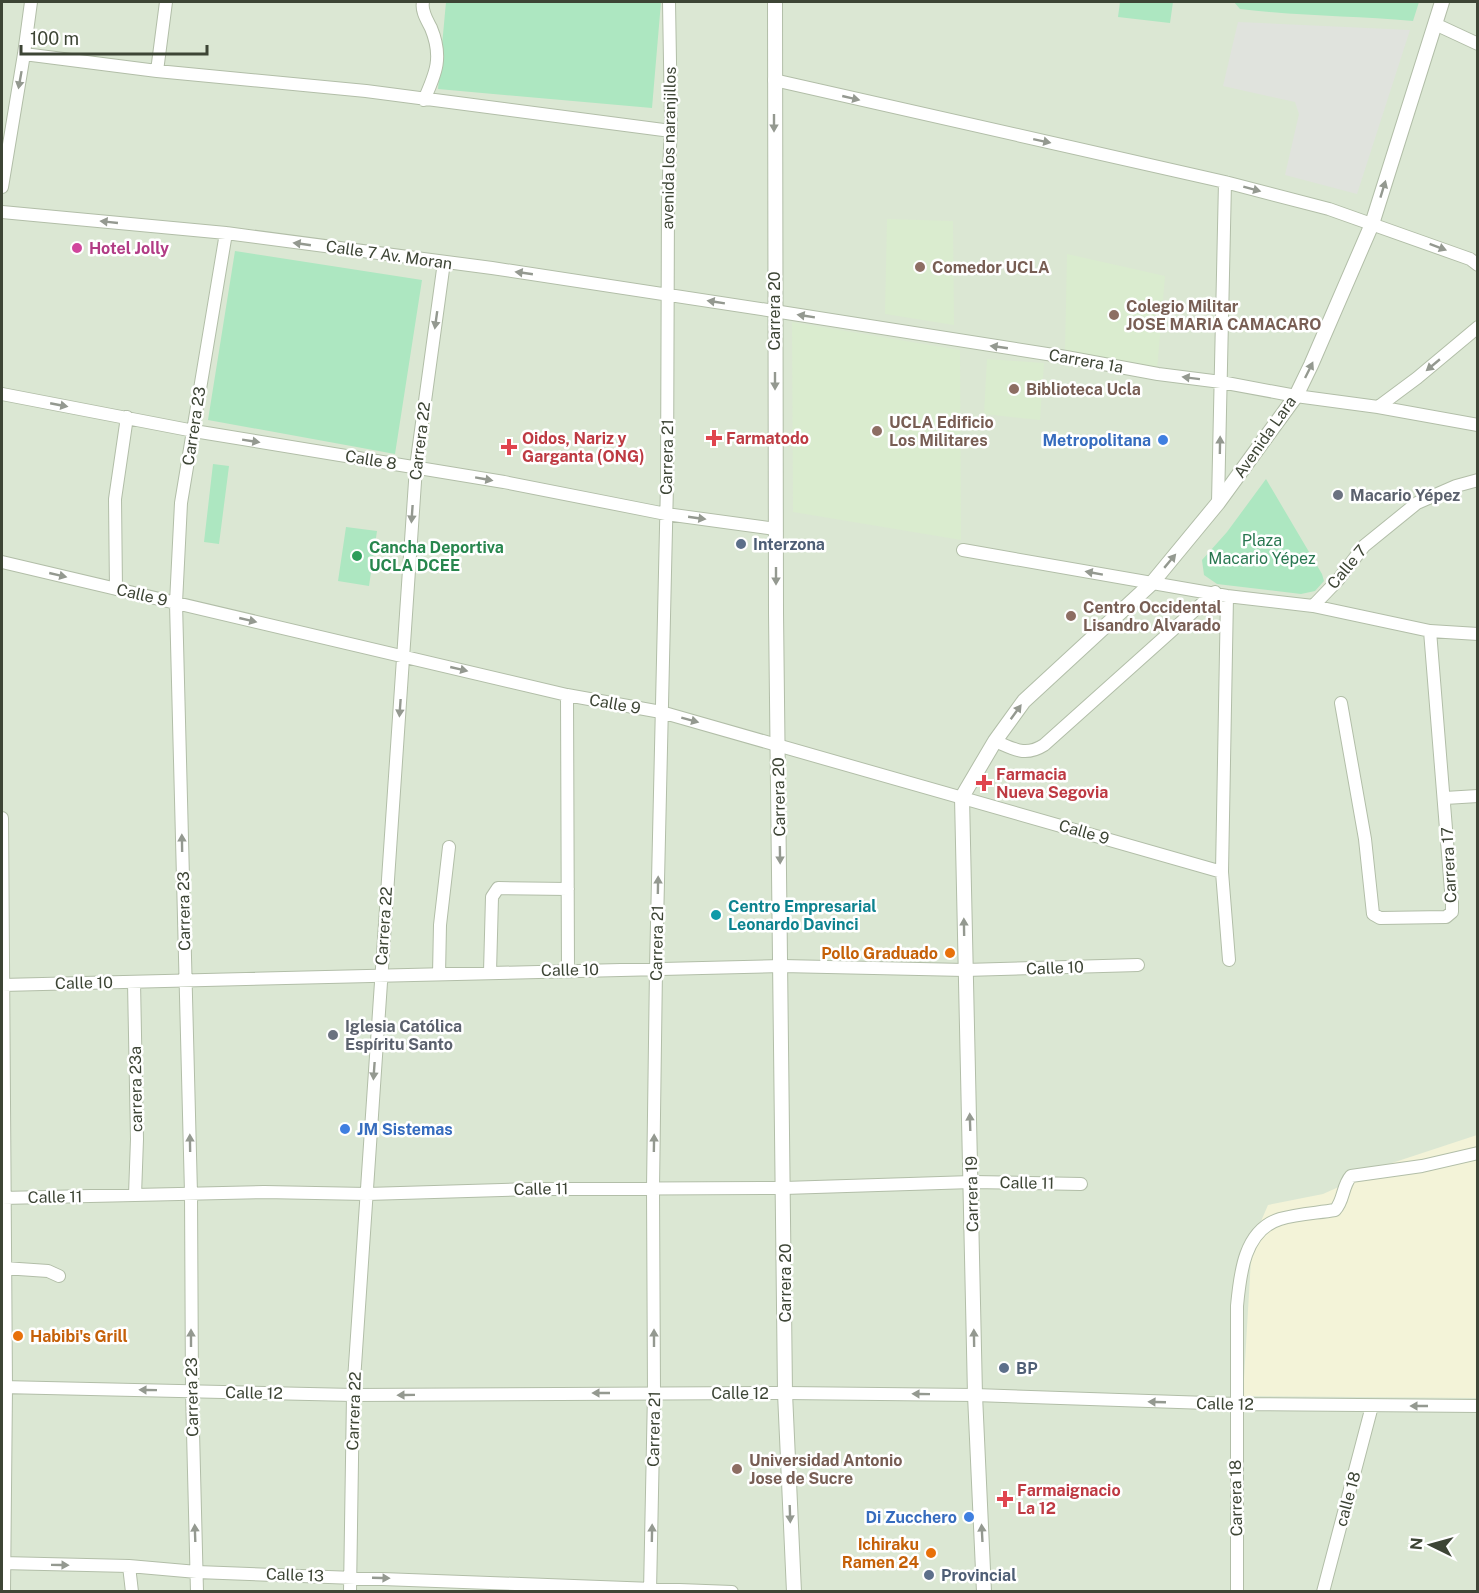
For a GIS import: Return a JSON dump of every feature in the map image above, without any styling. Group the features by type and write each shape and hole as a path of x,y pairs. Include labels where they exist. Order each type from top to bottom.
{"street":[{"path":"2,187 31,2"},
{"path":"157,71 166,2"},
{"path":"423,2 423,10 436,41 437,58 436,74 424,100"},
{"name":"avenida los naranjillos","path":"668,294 671,131 669,2"},
{"name":"Carrera 20","path":"775,2 774,311 785,1393 794,1592"},
{"name":"Avenida Lara","path":"962,796 994,741 1024,701 1152,583 1218,503 1296,396 1372,224 1442,2"},
{"path":"1435,24 1478,44"},
{"path":"24,54 157,71 366,91 671,131"},
{"path":"774,80 1225,182 1329,209 1470,260 1478,265"},
{"path":"1218,503 1225,182"},
{"name":"Calle 7 Av. Moran","path":"2,212 226,233 444,262 774,311"},
{"name":"Carrera 23","path":"196,1592 191,1193 176,603 182,503 226,233"},
{"name":"Carrera 22","path":"350,1592 353,1395 380,976 416,467 444,262"},
{"name":"Carrera 21","path":"651,1589 654,1393 653,1188 668,294"},
{"name":"Carrera 1a","path":"774,311 1296,396 1378,407"},
{"path":"1378,407 1478,327"},
{"name":"Calle 8","path":"2,394 194,431 416,467 666,514 776,529"},
{"path":"1378,407 1478,426"},
{"path":"116,589 115,500 127,417"},
{"name":"Calle 7","path":"1313,606 1338,580 1364,546 1418,503 1456,486 1478,480"},
{"path":"963,550 1152,583 1313,606 1430,631 1478,634"},
{"name":"Calle 9","path":"2,562 567,695 661,712 1222,872"},
{"path":"994,741 1021,751 1033,752 1044,745 1221,594"},
{"path":"1221,594 1222,872 1229,960"},
{"name":"Carrera 17","path":"1341,703 1364,829 1373,914 1380,918 1446,917 1452,912 1445,798 1430,631"},
{"path":"567,695 568,970"},
{"name":"Carrera 19","path":"962,796 975,1395 984,1592"},
{"path":"1445,798 1478,796"},
{"path":"2,818 4,1268 2,1563 4,1592"},
{"path":"439,974 440,925 448,847"},
{"path":"490,972 494,891 498,888 510,887 568,889"},
{"name":"Calle 10","path":"2,984 782,966 965,970 1138,965"},
{"name":"carrera 23a","path":"134,982 137,1139 135,1195"},
{"path":"1237,1404 1237,1306 1240,1279 1248,1251 1262,1228 1279,1220 1335,1210 1339,1207 1347,1180 1351,1176 1422,1166 1478,1152"},
{"name":"Calle 11","path":"2,1198 264,1192 367,1194 532,1189 784,1188 972,1182 1080,1184"},
{"path":"4,1268 48,1271 58,1276"},
{"name":"Calle 12","path":"4,1387 353,1395 654,1393 975,1395 1237,1404 1478,1406"},
{"name":"Carrera 18","path":"1237,1404 1237,1592"},
{"name":"calle 18","path":"1323,1592 1372,1406"},
{"name":"Calle 13","path":"2,1563 129,1566 196,1572 732,1592"},
{"path":"129,1566 132,1592"}],"shaded area":[{"path":"2,2 1477,2 1477,1591 2,1591"},
{"path":"1238,22 1410,30 1357,194 1285,175 1299,114 1295,102 1223,86"},
{"name":"Comedor UCLA","path":"887,219 953,221 954,325 885,314"},
{"name":"Colegio Militar JOSE MARIA CAMACARO","path":"1067,254 1165,276 1157,370 1065,353"},
{"name":"UCLA Edificio Los Militares","path":"792,322 960,350 961,540 793,512"},
{"name":"Biblioteca Ucla","path":"987,359 1044,363 1040,420 984,414"},
{"path":"1477,1135 1477,1398 1243,1396 1252,1242 1268,1205 1323,1194 1392,1163"}],"green space":[{"path":"446,2 661,2 652,108 438,89"},
{"path":"1120,2 1173,2 1170,23 1118,17"},
{"path":"1234,2 1419,2 1413,21 1240,9"},
{"path":"235,251 422,280 395,454 208,420"},
{"path":"213,464 229,466 219,544 204,542"},
{"name":"Plaza Macario Yépez","path":"1266,479 1322,574 1324,581 1315,591 1301,594 1217,584 1204,575 1202,560 1227,532"},
{"name":"Cancha Deportiva UCLA DCEE","path":"346,527 377,531 369,586 338,581"}],"place":[{"name":"Hotel Jolly","path":"77,248"},
{"name":"Comedor UCLA","path":"920,267"},
{"name":"Colegio Militar JOSE MARIA CAMACARO","path":"1114,315"},
{"name":"Biblioteca Ucla","path":"1014,389"},
{"name":"UCLA Edificio Los Militares","path":"877,431"},
{"name":"Farmatodo","path":"714,438"},
{"name":"Metropolitana","path":"1163,440"},
{"name":"Oidos, Nariz y Garganta (ONG)","path":"509,447"},
{"name":"Macario Yépez","path":"1338,495"},
{"name":"Interzona","path":"741,544"},
{"name":"Cancha Deportiva UCLA DCEE","path":"357,556"},
{"name":"Centro Occidental Lisandro Alvarado","path":"1071,616"},
{"name":"Farmacia Nueva Segovia","path":"984,783"},
{"name":"Centro Empresarial Leonardo Davinci","path":"716,915"},
{"name":"Pollo Graduado","path":"950,953"},
{"name":"Iglesia Católica Espíritu Santo","path":"333,1035"},
{"name":"JM Sistemas","path":"345,1129"},
{"name":"Habibi's Grill","path":"18,1336"},
{"name":"BP","path":"1004,1368"},
{"name":"Universidad Antonio Jose de Sucre","path":"737,1469"},
{"name":"Farmaignacio La 12","path":"1005,1499"},
{"name":"Di Zucchero","path":"969,1517"},
{"name":"Ichiraku Ramen 24","path":"931,1553"},
{"name":"Provincial","path":"929,1575"}]}
